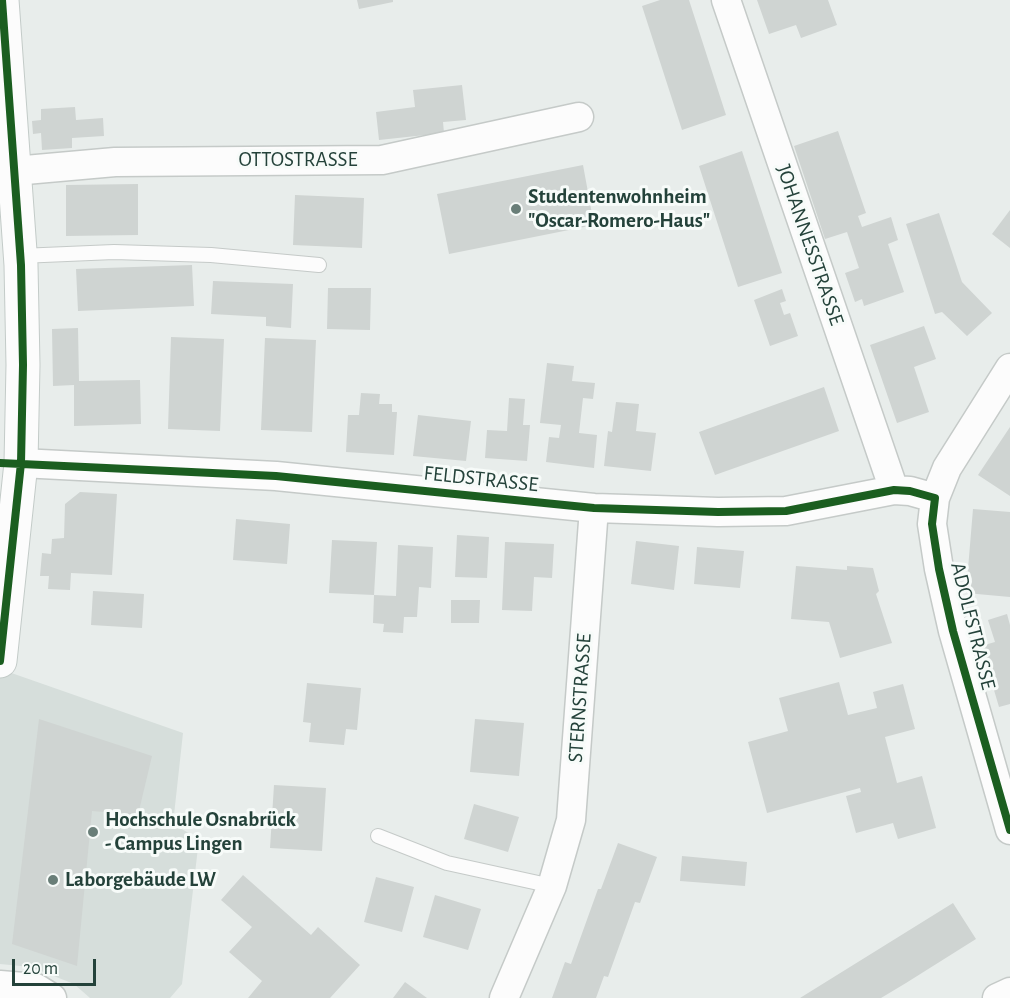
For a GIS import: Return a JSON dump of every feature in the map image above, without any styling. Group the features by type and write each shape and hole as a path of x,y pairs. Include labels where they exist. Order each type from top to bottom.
{"main road":[{"path":"0,661 18,445 20,256 2,0"}],"street":[{"name":"JOHANNESSTRASSE","path":"726,0 894,490"},
{"name":"OTTOSTRASSE","path":"14,171 115,162 382,160 579,117"},
{"name":"ADOLFSTRASSE","path":"1010,368 947,468 935,498 932,524 941,580 953,631 1010,830"},
{"name":"FELDSTRASSE","path":"18,445 276,476 594,508 718,512 786,511 894,490 910,491 935,498"},
{"name":"STERNSTRASSE","path":"504,998 552,886 571,820 594,508"},
{"path":"0,985 36,988 52,998"},
{"path":"997,998 1010,992"}],"lane":[{"path":"20,256 125,252 211,255 319,265"},
{"path":"378,836 447,863 552,886"}],"shaded area":[{"name":"Hochschule Osnabrück - Campus Lingen","path":"0,669 183,733 173,824 199,839 182,984 170,998 90,998 74,984 31,967 0,964"}],"building":[{"path":"357,0 393,0 393,2 359,9"},
{"path":"660,0 689,0 726,115 682,130 642,6"},
{"path":"757,0 828,0 837,25 801,38 796,25 769,34"},
{"path":"462,85 466,120 443,122 444,133 379,140 376,112 415,107 413,90"},
{"path":"75,107 76,120 103,118 104,136 72,138 72,148 42,150 41,133 33,134 32,121 41,120 41,109"},
{"path":"838,131 866,213 858,216 862,227 891,217 898,240 888,244 904,292 864,306 862,299 855,302 845,273 859,268 847,232 825,239 794,146"},
{"path":"742,151 782,273 738,287 699,166"},
{"name":"Studentenwohnheim \"Oscar-Romero-Haus\"","path":"583,165 594,225 449,254 437,194"},
{"path":"138,184 138,235 66,236 66,185"},
{"path":"295,195 364,198 362,248 293,245"},
{"path":"1010,210 1010,248 992,234"},
{"path":"939,213 962,282 992,313 967,336 942,312 935,314 906,224"},
{"path":"192,265 194,306 78,311 76,269"},
{"path":"213,281 293,284 291,328 266,326 266,317 211,314"},
{"path":"328,288 371,288 370,330 327,329"},
{"path":"782,289 786,301 780,303 784,315 790,313 798,336 770,346 754,300"},
{"path":"924,326 936,359 914,367 929,412 897,423 870,345"},
{"path":"78,328 79,381 140,380 141,424 74,426 74,385 53,386 52,329"},
{"path":"171,337 224,339 220,431 168,429"},
{"path":"265,338 316,340 312,432 261,430"},
{"path":"547,363 574,366 572,381 595,383 593,399 583,398 579,433 597,435 594,468 546,462 549,437 559,438 561,425 540,423"},
{"path":"824,387 839,431 715,475 699,432"},
{"path":"361,393 380,394 379,404 392,404 392,412 397,412 394,455 346,452 348,415 359,415"},
{"path":"509,398 525,399 523,425 530,425 527,461 485,458 487,430 507,431"},
{"path":"616,402 639,404 636,431 656,433 651,471 604,466 608,431 612,432"},
{"path":"418,415 471,421 466,461 413,456"},
{"path":"1010,427 1010,496 978,475"},
{"path":"80,492 117,494 112,575 71,573 70,590 48,589 49,576 40,576 42,553 51,554 52,539 64,538 65,504"},
{"path":"973,509 1010,512 1010,597 966,593"},
{"path":"236,519 290,524 287,564 233,560"},
{"path":"457,535 489,537 487,578 455,577"},
{"path":"332,540 377,542 374,595 329,593"},
{"path":"636,541 679,546 674,590 631,584"},
{"path":"505,542 554,544 552,578 534,577 532,611 502,610"},
{"path":"398,545 433,547 431,588 419,587 417,617 404,617 403,633 383,632 384,624 373,623 374,595 396,596"},
{"path":"697,547 744,551 740,588 694,584"},
{"path":"796,566 847,570 847,566 873,568 879,591 876,594 892,643 840,658 829,622 791,619"},
{"path":"93,591 144,594 142,628 91,625"},
{"path":"451,600 480,600 479,623 451,623"},
{"path":"1007,614 1010,625 1010,704 999,707 981,646 995,642 988,620"},
{"path":"839,682 848,715 877,708 873,692 903,684 915,729 885,737 897,783 922,776 936,828 898,839 893,823 856,833 846,796 861,792 860,788 767,813 748,742 788,731 779,698"},
{"path":"307,683 361,688 357,730 346,729 344,745 309,742 311,723 303,722"},
{"name":"Laborgebäude LW","path":"39,719 152,756 138,815 92,811 77,966 12,944"},
{"path":"475,719 524,723 519,776 470,772"},
{"path":"274,785 326,788 322,851 270,848"},
{"path":"474,804 519,817 508,852 464,839"},
{"path":"618,843 657,857 640,903 635,902 608,977 604,976 596,998 552,998 565,962 571,964 598,889 601,889"},
{"path":"682,856 747,862 745,886 680,881"},
{"path":"243,875 311,935 318,927 360,965 330,998 248,998 262,981 229,952 252,927 221,900"},
{"path":"376,877 414,887 402,932 364,922"},
{"path":"435,895 481,909 468,950 423,937"},
{"path":"953,903 976,939 906,983 881,998 800,998"},
{"path":"405,982 427,998 393,998"}],"cycle path":[{"path":"0,661 21,463 23,365 21,265 2,0"},
{"path":"0,463 276,476 594,508 718,512 786,511 894,490 910,491 935,498 932,524 953,631 1010,830"}],"place":[{"name":"Studentenwohnheim \"Oscar-Romero-Haus\"","path":"516,209"},
{"name":"Hochschule Osnabrück - Campus Lingen","path":"93,832"},
{"name":"Laborgebäude LW","path":"53,880"}]}
